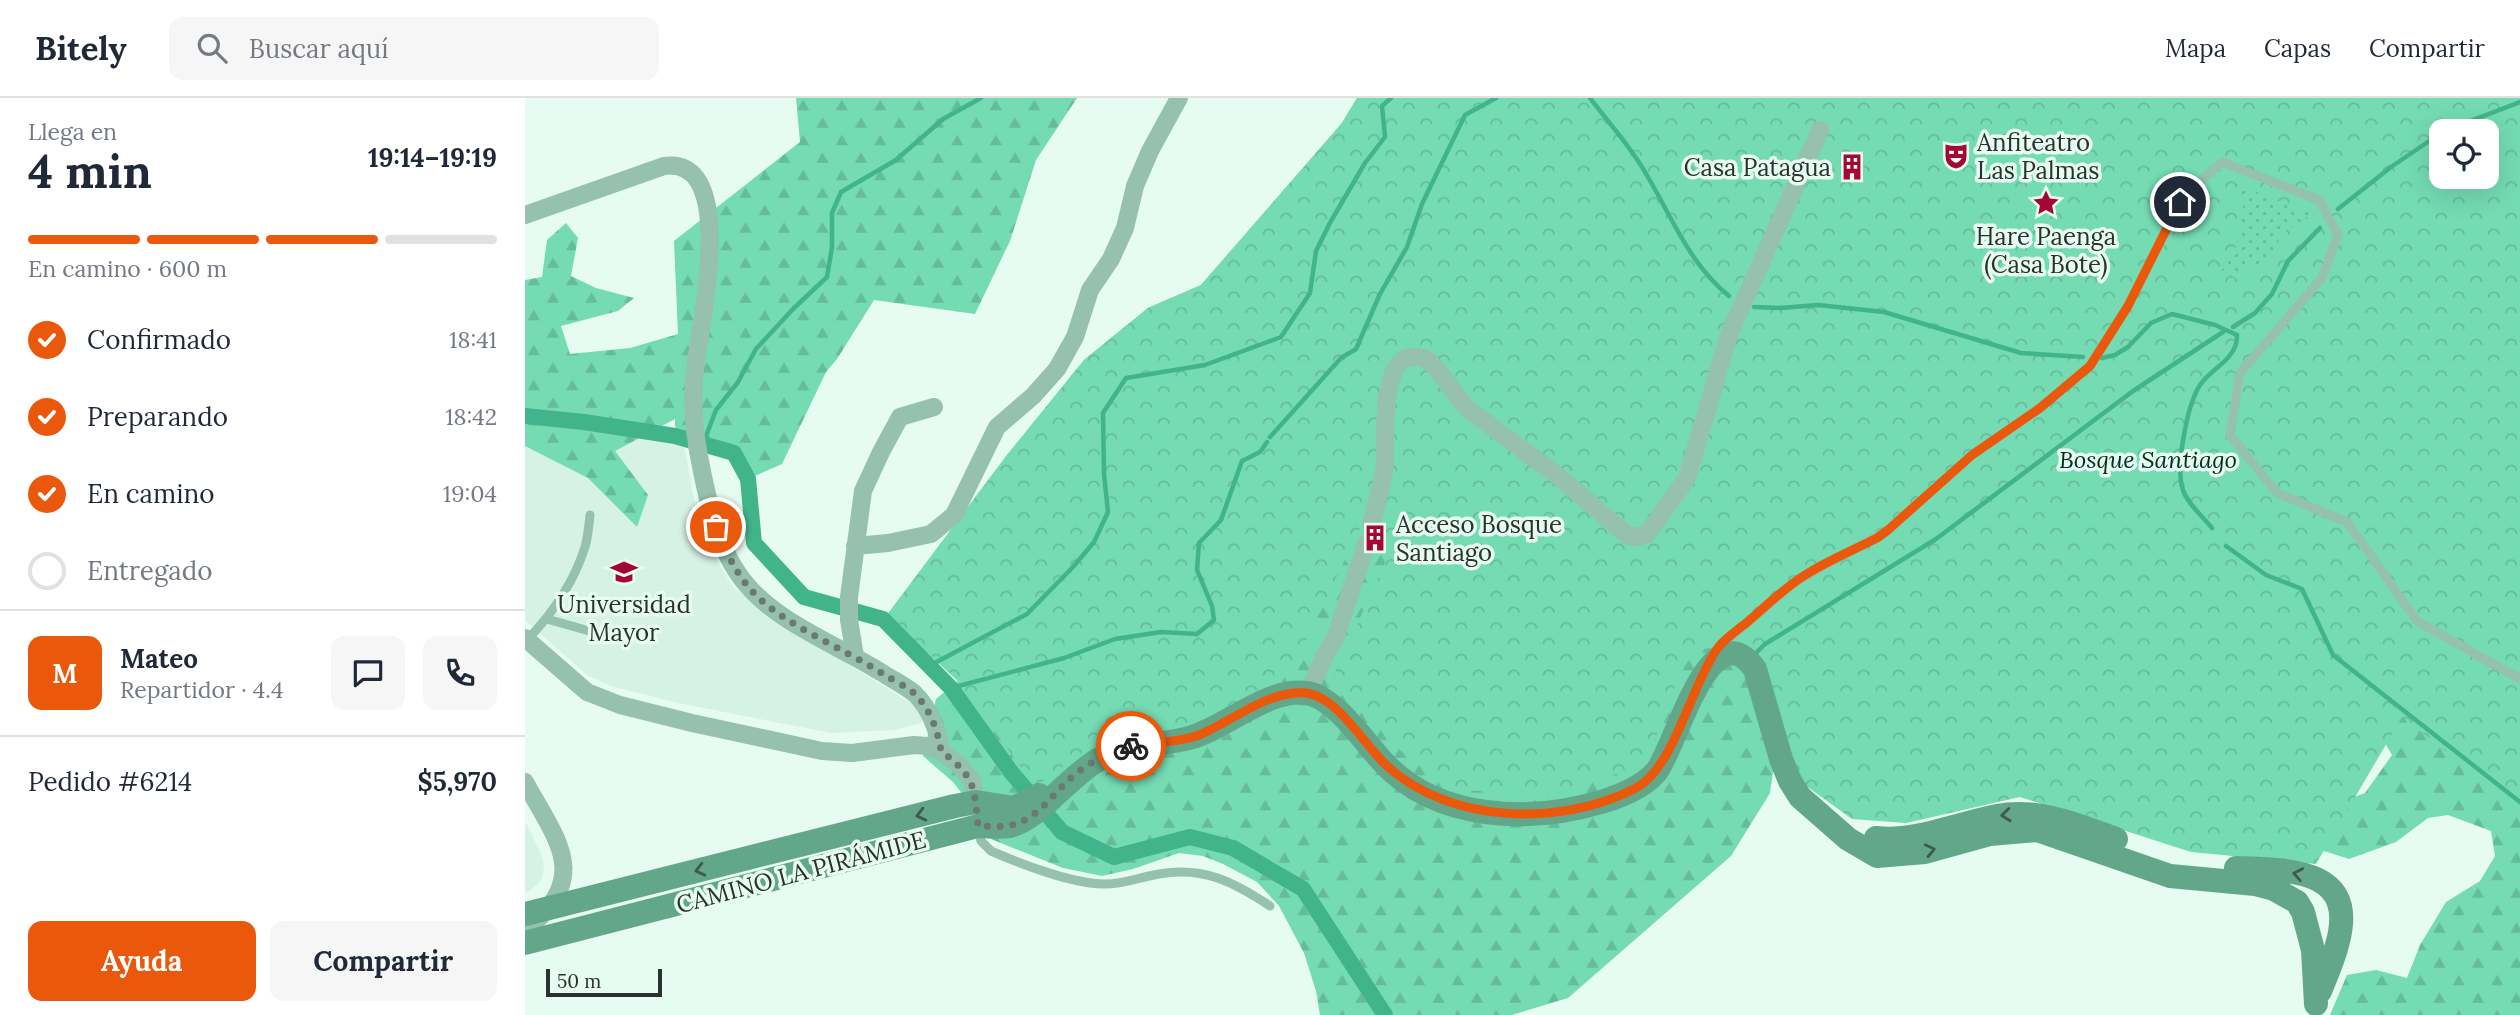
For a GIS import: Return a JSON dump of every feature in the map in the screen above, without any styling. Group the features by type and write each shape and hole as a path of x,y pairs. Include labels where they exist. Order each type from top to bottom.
{"street":[{"path":"855,546 888,543 931,534 954,514 997,427 1033,396 1057,369 1075,337 1090,290 1111,259 1125,228 1135,186 1150,151 1179,98"},
{"path":"1371,524 1385,470 1385,405 1388,388 1402,362 1412,357 1425,359 1434,365 1455,396 1468,409 1558,476 1628,536 1647,534 1687,478 1729,335 1819,130"},
{"path":"525,215 664,166 681,165 695,176 708,207 709,218 708,286 699,336 693,421 716,527 731,562 761,600 788,620 855,656 914,693 926,708 938,734 941,751"},
{"path":"855,656 849,620 849,597 863,491 880,452 900,418 934,407"},
{"path":"1366,544 1336,636 1308,693 1325,701 1338,712 1385,764 1426,793 1481,812 1522,814 1575,809 1620,796 1655,774 1665,760 1707,668 1718,658 1732,654 1751,663 1765,698 1781,759 1800,797 1848,839 1877,856 1925,852 1990,834 2037,830 2170,876 2255,884 2274,889 2297,902 2304,912 2313,950 2314,1010"},
{"path":"526,639 587,692 620,705 822,751 852,753 914,745 941,751 960,766 972,781 977,814"},
{"name":"CAMINO LA PIRÁMIDE","path":"537,912 592,897 977,814 1018,815 1078,772 1114,751 1133,745 1187,739 1265,701 1280,696 1308,693"},
{"name":"CAMINO LA PIRÁMIDE","path":"525,782 552,828 566,871 561,891 537,912 525,931"},
{"name":"CAMINO LA PIRÁMIDE","path":"525,943 977,814"},
{"path":"1825,820 1862,836 1885,839 1997,816 2045,816 2178,862 2308,875 2332,887 2340,908 2338,943 2314,1010"},
{"path":"2304,912 2319,916 2328,912 2332,887"}],"lane":[{"path":"1707,668 1718,647 1773,599 1804,576 1877,538 1917,506 1935,486 1972,455 2040,408 2090,366 2128,306 2180,202 2222,162 2319,200 2338,235 2322,278 2240,373 2230,435 2277,493 2347,522 2417,621 2520,679"},
{"path":"526,639 547,620 561,597 585,546 590,515"},
{"path":"547,620 607,636"},
{"path":"977,814 981,841 991,851 1085,882 1120,884 1159,874 1205,873 1230,881 1270,906"}],"shaded area":[{"name":"Universidad Mayor","path":"525,425 684,445 700,532 733,587 792,629 915,706 923,720 921,723 895,730 831,733 673,702 611,686 587,675 525,620"},
{"path":"525,821 542,856 544,867 542,878 525,893"}],"green space":[{"path":"796,98 1077,98 1036,160 1010,241 975,314 874,300 826,372 782,464 748,479 733,453 684,445 675,426 675,419 615,451 648,495 637,527 588,478 525,446 525,280 542,277 547,240 566,223 578,238 571,276 596,288 634,298 618,311 561,326 570,354 630,348 678,334 674,241 800,142"},
{"path":"1357,98 1751,607 1784,696 1770,793 1731,856 1568,998 1512,1015 1320,1015 1316,991 1304,953 1279,906 1257,882 1203,856 1179,853 1133,869 1102,876 1063,868 991,839 971,805 953,782 923,756 936,699 958,681 887,615 1007,455 1084,360 1148,308 1201,285 1342,123"},
{"name":"Bosque Santiago","path":"1357,98 2520,98 2520,808 2402,717 2316,864 2191,852 2020,797 1906,823 1852,819 1798,780 1774,699 1756,653 1718,647 1696,650 1680,673 1646,764 1548,796 1452,789 1401,751 1333,678 1396,538 1364,520 1293,668 1197,728 1129,733 1082,753 1035,787 959,682 887,615 1007,455 1084,360 1148,308 1201,285 1342,123"},
{"path":"2237,185 2313,213 2281,234 2272,258 2253,266 2237,279 2222,270 2237,245 2244,205"},
{"path":"2269,543 2520,697 2520,1015 2330,1015 2347,975 2376,970 2407,978 2420,945 2446,902 2480,881 2495,856 2491,831 2448,815 2428,818 2396,842 2349,859 2321,850 2335,804 2365,793 2392,755"}],"waterway":[{"path":"703,444 716,410 738,382 756,349 827,277 832,247 832,213 841,192 896,160 943,119 981,98"},
{"path":"929,666 1027,614 1094,542 1108,512 1103,413 1126,378 1205,365 1281,337 1310,293 1316,251 1331,221 1365,163 1385,137 1382,106 1391,98"},
{"path":"1270,437 1341,358 1356,349 1380,294 1407,247 1422,204 1465,115 1496,98"},
{"path":"1590,98 1639,162 1692,254 1729,296"},
{"path":"2475,119 2520,102"},
{"path":"2338,209 2429,141"},
{"path":"2233,327 2255,313 2272,294 2288,261 2320,228"},
{"path":"1754,307 1818,305 1884,312 2021,353 2083,357"},
{"path":"2102,358 2115,355 2128,347 2151,323 2172,314 2215,325 2237,335 2229,357 2205,379 2195,394 2181,452 2181,480 2185,495 2212,528"},
{"path":"1757,652 1765,644 1936,539 2133,391 2223,332"},
{"path":"525,416 675,436 734,453 748,479 754,543 804,597 883,619 951,688 1011,772 1062,832 1114,857 1190,837 1233,848 1303,889 1385,1015"},
{"path":"951,688 1064,658 1115,639 1161,632 1197,634 1214,620 1212,606 1197,570 1199,543 1221,520 1242,461 1260,452 1267,442"},
{"path":"2226,546 2266,575 2302,589 2333,655 2520,802"}],"way so far":[{"path":"716,527 731,562 761,600 788,620 855,656 914,693 926,708 938,734 941,751 960,766 972,781 977,802 978,826 1009,826 1021,821 1049,802 1078,772 1114,751 1131,746"}],"place":[{"name":"Anfiteatro Las Palmas","path":"1956,156"},
{"name":"Casa Patagua","path":"1852,167"},
{"name":"Hare Paenga (Casa Bote)","path":"2046,203"},
{"name":"Acceso Bosque Santiago","path":"1375,538"},
{"name":"Universidad Mayor","path":"624,572"}],"route":[{"path":"1131,746 1187,739 1265,701 1280,696 1308,693 1325,701 1338,712 1385,764 1411,785 1461,807 1481,812 1522,814 1575,809 1620,796 1655,774 1665,760 1691,698 1718,647 1804,576 1888,530 1972,455 2040,408 2090,366 2128,306 2180,202"}]}
